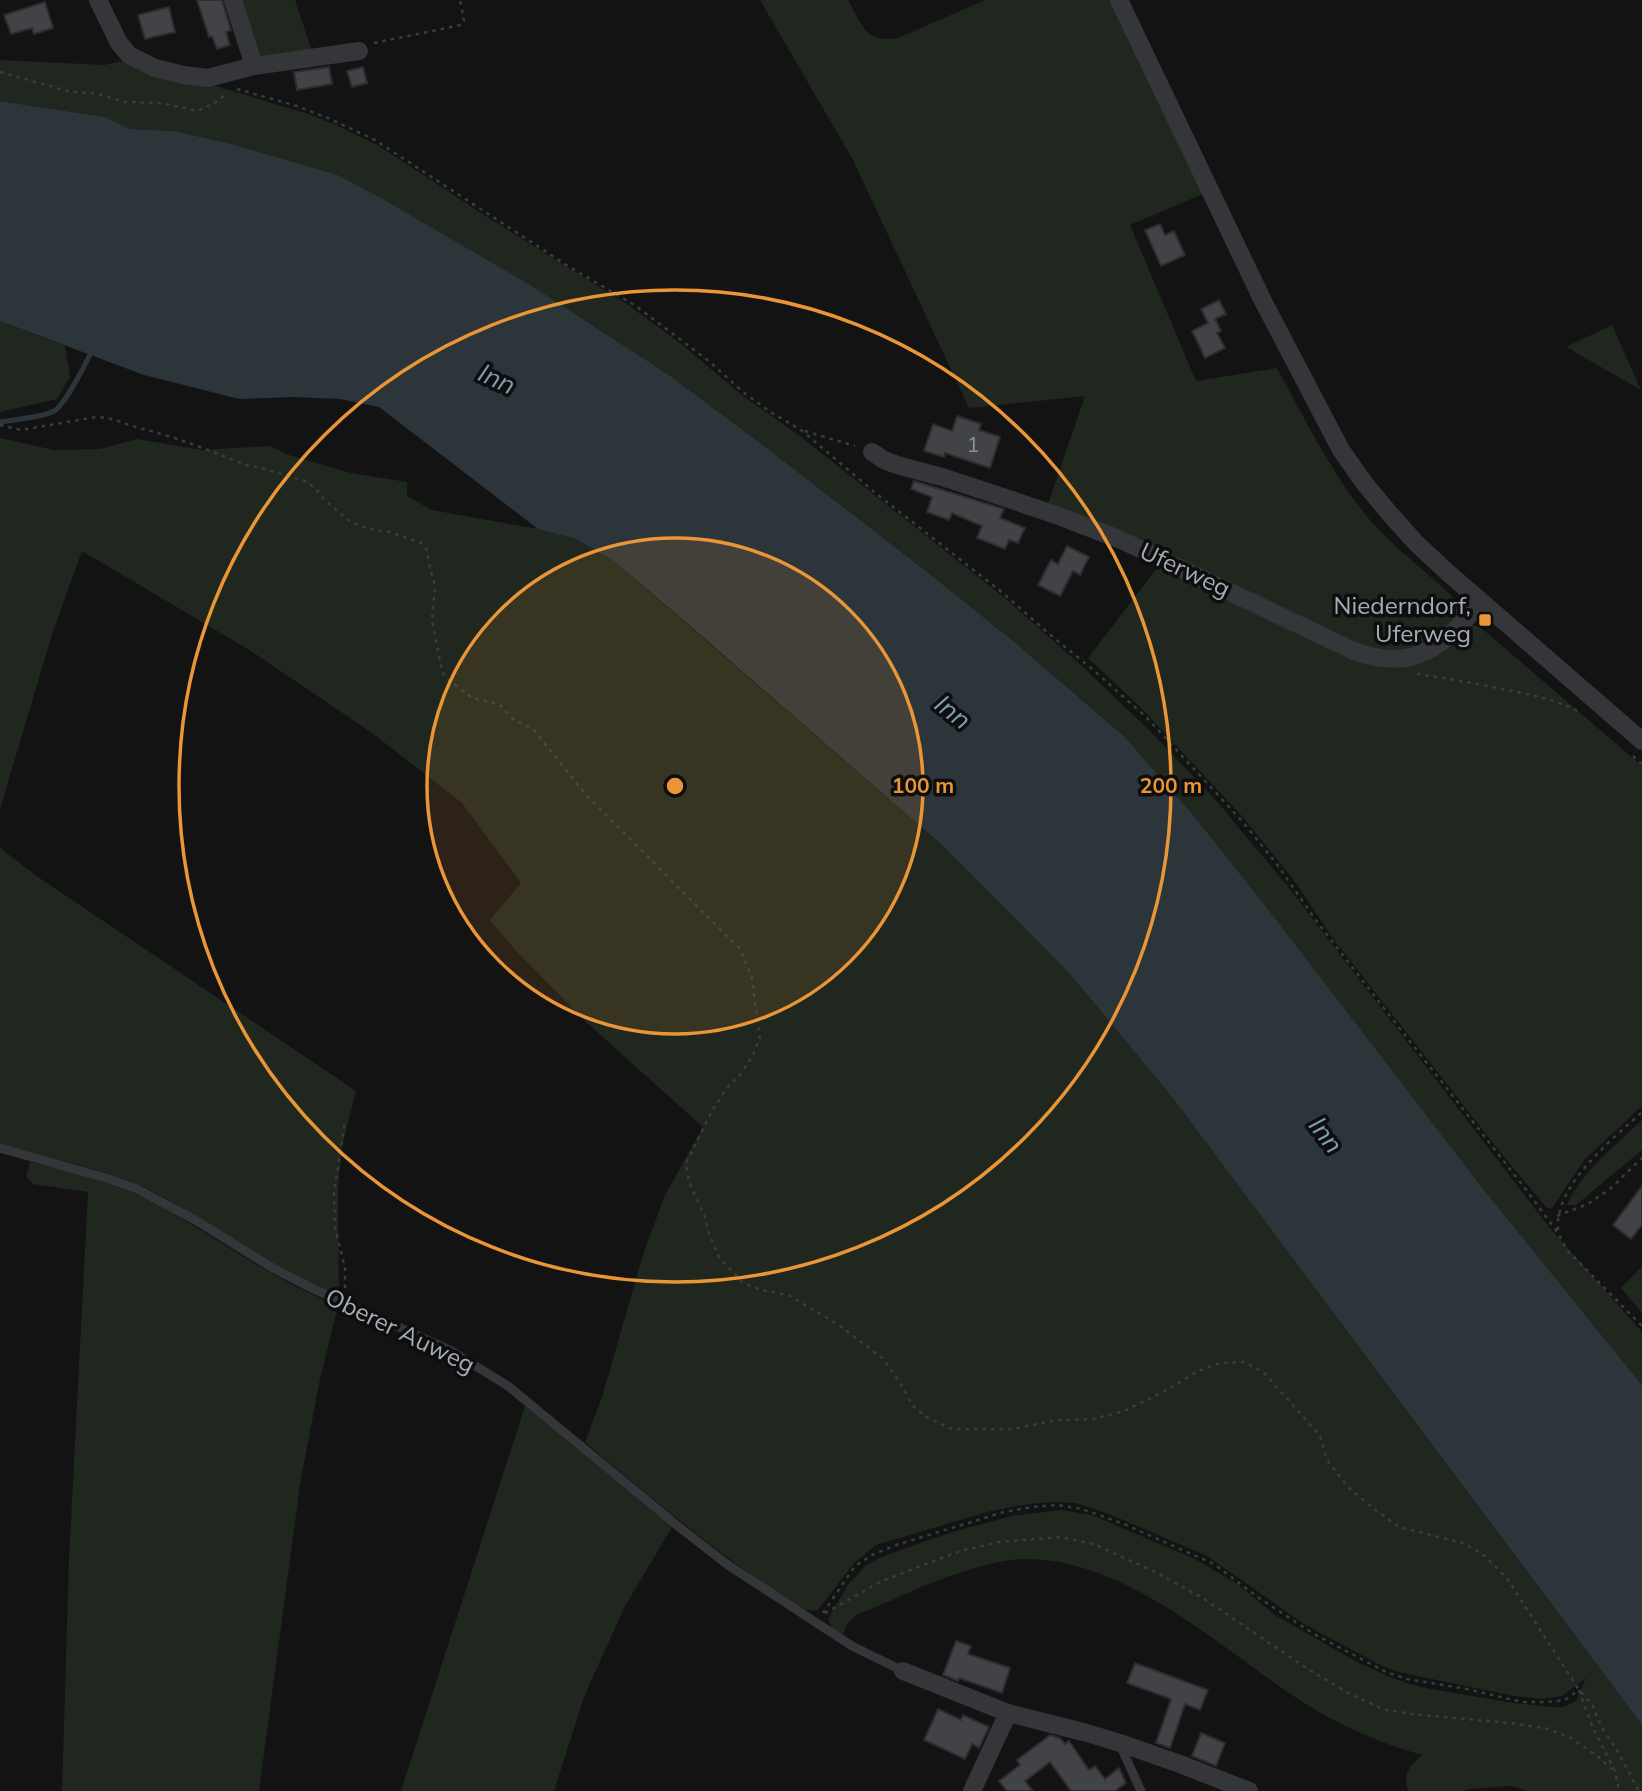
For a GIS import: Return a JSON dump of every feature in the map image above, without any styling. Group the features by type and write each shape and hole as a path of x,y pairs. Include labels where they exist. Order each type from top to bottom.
{"street":[{"path":"98,0 119,43 129,55 155,68 184,75 208,78 254,66 359,51"},
{"path":"233,0 254,66"},
{"path":"1119,0 1262,299 1341,450 1365,484 1415,542 1637,748"},
{"name":"Uferweg","path":"872,452 897,465 1000,496 1119,539 1354,651 1379,659 1399,659 1425,653 1452,633 1481,602"},
{"path":"903,1671 1008,1713 1120,1743 1180,1763 1249,1791"},
{"path":"972,1791 1008,1713"}],"lane":[{"name":"Oberer Auweg","path":"0,1148 136,1189 195,1220 271,1267 344,1304 450,1350 508,1385 728,1565 852,1646 903,1671"},
{"path":"1120,1743 1141,1791"}],"path":[{"path":"359,51 368,44 461,25 464,20 460,0"},
{"path":"0,72 71,92 93,93 126,102 163,103 198,111 220,100 229,87 297,106 330,119 375,140 568,266 636,306 772,413 801,430 878,495 1003,593 1146,717 1242,821 1276,863 1322,929 1559,1233 1567,1250 1642,1326"},
{"path":"0,425 21,430 109,417 198,445 249,466 305,481 345,517 360,526 384,530 424,546 435,586 432,619 442,672 472,698 499,704 513,719 534,730 586,795 741,950 752,979 760,1038 752,1057 713,1109 686,1163 689,1182 719,1257 743,1283 788,1295 839,1325 882,1358 912,1405 926,1417 952,1429 1012,1429 1057,1420 1093,1419 1124,1410 1167,1390 1198,1371 1220,1363 1244,1362 1263,1372 1320,1436 1327,1460 1348,1487 1374,1509 1399,1527 1462,1543 1485,1556 1506,1577 1579,1690 1592,1704 1602,1728 1639,1791"},
{"path":"801,430 872,452"},
{"path":"1417,674 1544,697 1584,714"},
{"path":"1637,748 1642,764"},
{"path":"1559,1233 1557,1216 1586,1164 1642,1112"},
{"path":"344,1304 345,1268 335,1228 334,1192 345,1122"},
{"path":"1557,1216 1588,1204 1610,1189 1642,1158"},
{"path":"1579,1690 1565,1700 1522,1702 1407,1679 1386,1672 1314,1634 1214,1564 1124,1524 1082,1509 1058,1506 1004,1512 872,1555 855,1566 822,1615 880,1582 960,1551 999,1542 1060,1537 1094,1544 1167,1578 1201,1597 1330,1683 1383,1709 1549,1729 1571,1738 1615,1771"},
{"path":"1579,1690 1593,1728 1615,1771 1619,1791"}],"shaded area":[{"path":"238,0 295,0 312,51 256,63"},
{"path":"760,0 848,0 861,24 871,35 887,39 898,38 985,0 1112,0 1205,193 1130,225 1196,381 1277,368 1320,446 1356,503 1381,532 1460,605 1458,621 1422,649 1379,655 1047,507 1085,396 969,408 853,160"},
{"path":"0,60 104,65 123,61 308,114 379,146 627,304 1006,599 1151,732 1215,799 1289,888 1549,1227 1642,1332 1642,1385 1480,1185 1189,810 1125,737 1018,645 926,571 669,375 529,284 383,199 338,175 232,144 174,131 130,129 104,117 0,101"},
{"path":"0,321 65,346 70,377 57,399 0,412"},
{"path":"1612,325 1641,390 1566,347"},
{"path":"0,438 54,450 100,449 137,439 202,450 270,446 289,455 351,473 407,482 407,496 432,510 538,529 576,539 615,562 943,846 1070,974 1172,1097 1642,1725 1642,1791 1528,1791 1511,1786 1462,1791 1408,1791 1408,1770 1422,1755 1360,1732 1315,1710 1170,1609 1098,1573 1061,1562 1011,1560 967,1570 858,1614 848,1623 843,1635 832,1628 828,1619 847,1586 865,1566 881,1557 952,1532 1012,1516 1061,1510 1092,1515 1195,1559 1236,1583 1275,1615 1357,1662 1420,1687 1507,1702 1563,1707 1576,1701 1586,1678 1562,1696 1542,1699 1514,1696 1398,1672 1304,1624 1207,1556 1109,1514 1076,1503 1050,1502 987,1512 876,1545 854,1563 818,1610 812,1611 796,1606 768,1588 638,1486 585,1442 603,1394 642,1258 664,1197 703,1127 586,1022 518,953 490,920 521,883 462,803 372,733 251,651 82,551 53,631 0,809"},
{"path":"1160,564 1393,664 1472,625 1480,627 1642,766 1642,1106 1585,1159 1552,1208 1547,1208 1504,1157 1334,940 1293,879 1241,815 1140,707 1088,658"},
{"path":"0,848 38,877 356,1091 342,1147 338,1189 339,1296 268,1261 148,1189 93,1169 0,1144"},
{"path":"1642,1120 1642,1150 1576,1205 1567,1205 1591,1170"},
{"path":"30,1162 102,1181 142,1197 275,1275 338,1306 319,1384 300,1485 259,1791 62,1791 69,1559 88,1192 33,1184 26,1176"},
{"path":"1642,1266 1642,1313 1621,1288"},
{"path":"525,1406 672,1527 624,1608 584,1697 554,1791 401,1791"}],"water":[{"name":"Inn","path":"0,101 105,117 130,129 174,131 232,144 338,175 383,199 529,284 669,375 926,571 1018,645 1125,737 1189,810 1480,1185 1642,1385 1642,1725 1172,1097 1070,974 943,846 688,624 615,562 576,539 538,529 379,407 340,399 239,399 144,375 0,321"}],"building":[{"path":"197,0 222,0 231,30 226,32 230,45 217,49 212,36 209,37"},
{"path":"45,2 53,28 34,34 32,28 11,34 4,15"},
{"path":"169,7 175,32 145,39 138,15"},
{"path":"329,67 332,84 297,90 294,72"},
{"path":"363,67 367,83 352,87 347,71"},
{"path":"1160,224 1165,235 1174,231 1185,255 1161,266 1145,230"},
{"path":"1219,300 1226,314 1215,319 1221,331 1217,333 1225,348 1205,358 1192,331 1208,323 1201,309"},
{"path":"957,416 981,424 979,430 1000,437 990,468 945,453 944,457 924,451 933,424 952,431"},
{"path":"914,481 1004,509 1000,518 1025,528 1018,543 1009,540 1005,549 977,538 982,526 952,513 949,520 927,512 932,497 911,489"},
{"path":"1067,546 1089,557 1080,575 1073,571 1060,596 1038,585 1051,560 1058,564"},
{"path":"1642,1186 1642,1225 1631,1239 1613,1225"},
{"path":"956,1641 971,1646 968,1654 1010,1668 1002,1693 943,1675"},
{"path":"1135,1663 1208,1690 1200,1710 1185,1704 1170,1748 1156,1743 1171,1699 1127,1683"},
{"path":"938,1709 961,1720 963,1715 989,1727 979,1748 972,1744 965,1759 924,1740"},
{"path":"1201,1733 1225,1743 1216,1766 1192,1756"},
{"path":"1050,1735 1060,1738 1065,1744 1069,1741 1089,1770 1095,1766 1105,1779 1119,1768 1126,1783 1115,1791 1071,1791 1050,1762 1025,1781 1033,1791 1007,1791 999,1781 1020,1765 1017,1760"}],"waterway":[{"path":"0,422 36,417 54,411 69,392 92,351"}],"place":[{"name":"Niederndorf, Uferweg","path":"1485,620"}]}
